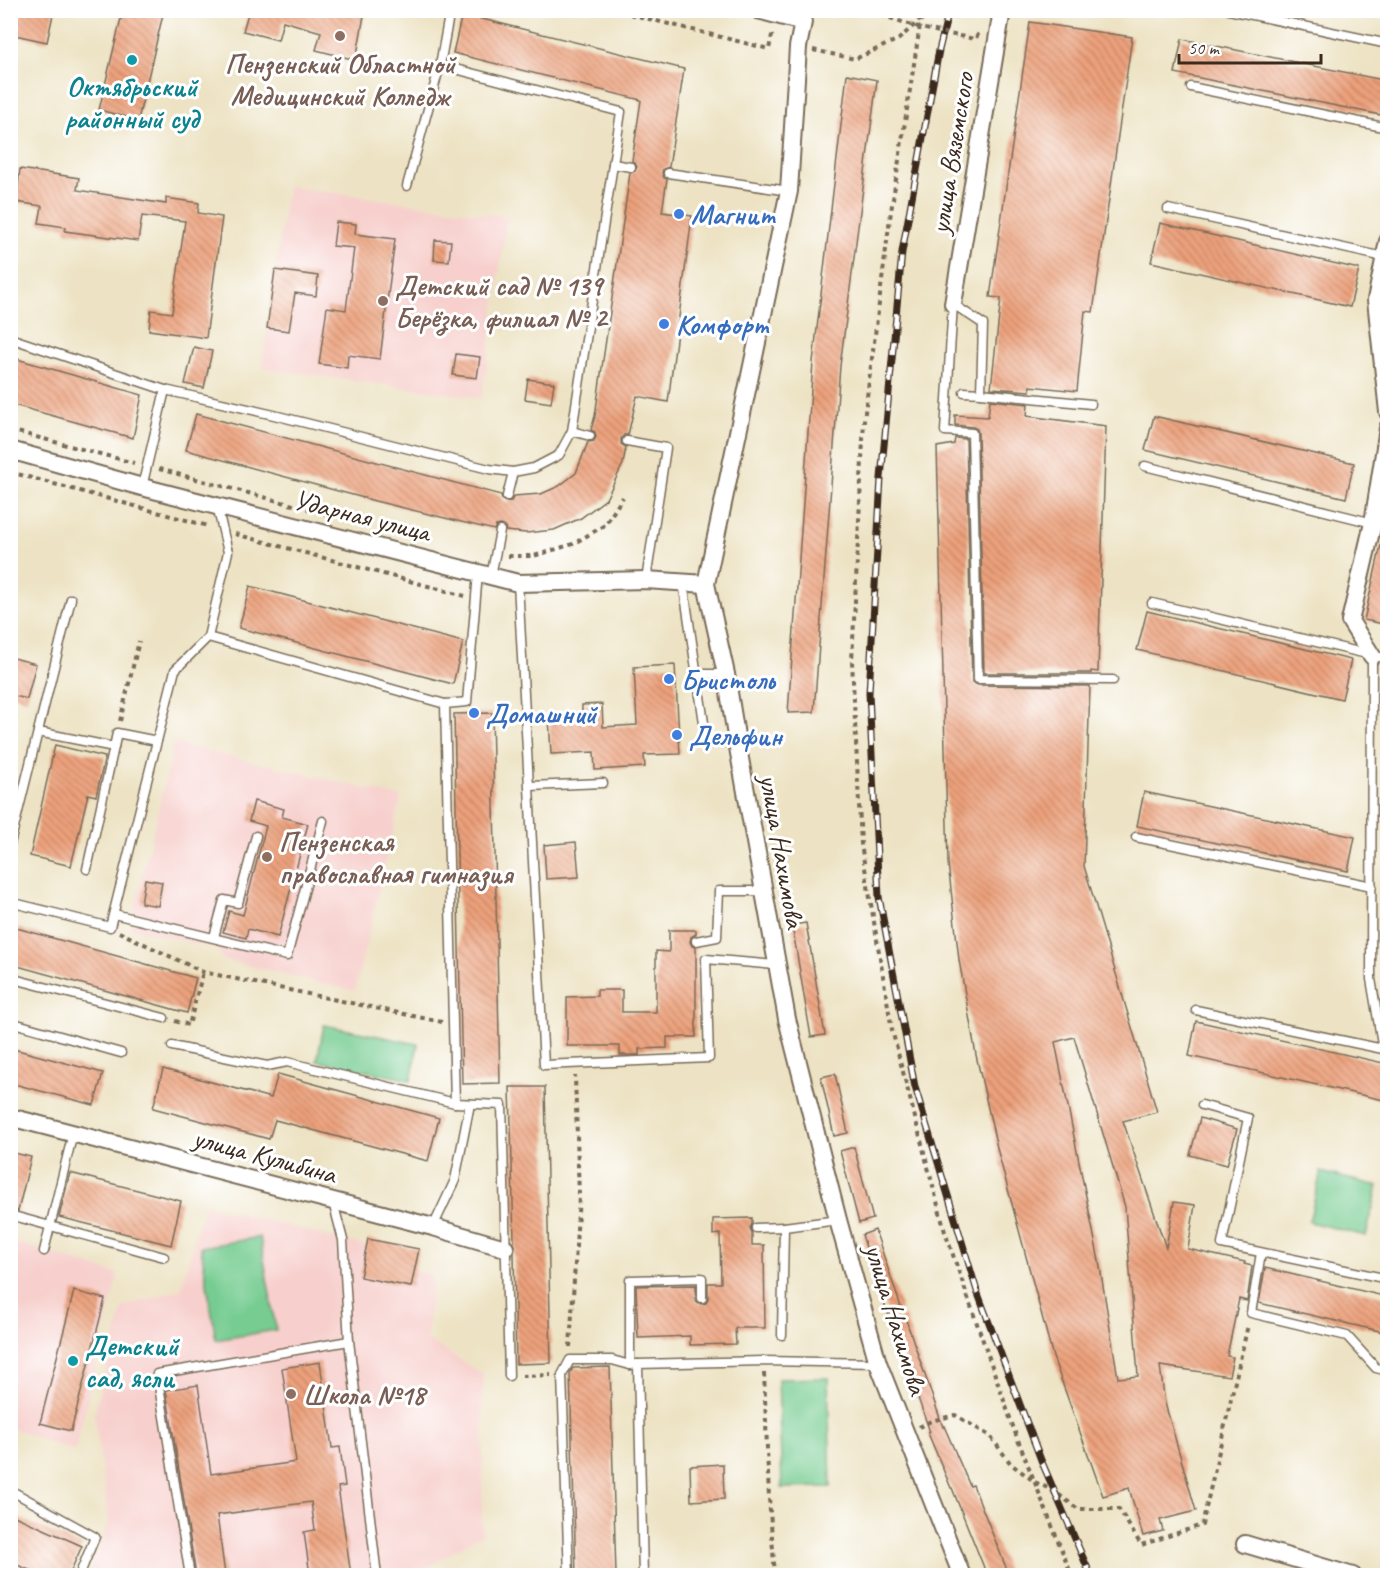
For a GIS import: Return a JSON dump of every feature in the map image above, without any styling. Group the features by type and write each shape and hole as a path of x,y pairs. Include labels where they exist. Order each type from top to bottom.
{"street":[{"path":"758,10 805,16"},
{"name":"улица Вяземского","path":"953,304 1002,10"},
{"name":"улица Нахимова","path":"805,16 798,46 789,191 706,584 726,674 736,742 787,1019 838,1220 878,1363 962,1575"},
{"path":"1386,249 1376,300 1388,412"},
{"path":"1380,658 1350,621 1372,523 1388,428"},
{"name":"Ударная улица","path":"10,450 142,487 518,583 646,580 706,584"},
{"name":"улица Кулибина","path":"10,1117 505,1248"},
{"path":"1245,1544 1353,1575"}],"lane":[{"path":"407,186 440,65 450,10"},
{"path":"1229,10 1388,44"},
{"path":"10,339 165,390 263,412 489,469 513,472 534,468 559,455 572,432 621,112 440,65"},
{"path":"1191,87 1388,128"},
{"path":"612,164 631,167"},
{"path":"668,173 789,191"},
{"path":"1168,208 1386,249"},
{"path":"953,304 983,324 981,393"},
{"path":"953,304 945,431 972,433 978,679 1113,680"},
{"path":"142,487 165,390"},
{"path":"964,392 1091,404"},
{"path":"572,432 590,436"},
{"path":"627,441 666,448 646,580"},
{"path":"1145,466 1372,523"},
{"path":"507,496 513,472"},
{"path":"10,902 110,927 175,670 208,637 228,552 217,506"},
{"path":"208,637 445,704 467,702 475,599 484,574 495,556 500,531"},
{"path":"683,582 708,743 736,742"},
{"path":"518,583 544,1065 709,1058 706,959 776,965"},
{"path":"10,844 71,599"},
{"path":"1152,603 1380,658 1371,979 1385,1050 1196,1010"},
{"path":"697,674 726,674"},
{"path":"445,704 454,1103"},
{"path":"38,732 114,747"},
{"path":"87,869 117,733 157,741"},
{"path":"530,786 603,783"},
{"path":"114,914 287,956 322,820"},
{"path":"214,937 224,900 238,903 256,836"},
{"path":"1136,837 1372,886"},
{"path":"696,940 717,937 718,891 764,891"},
{"path":"10,978 164,1018"},
{"path":"10,1022 121,1053"},
{"path":"172,1046 267,1066 287,1062 454,1103 502,1105 509,1376"},
{"path":"432,1227 455,1180 470,1104"},
{"path":"1203,1105 1248,1118 1222,1244 1388,1280"},
{"path":"44,1251 73,1133"},
{"path":"333,1201 343,1240 349,1341 377,1575"},
{"path":"10,1215 164,1257"},
{"path":"756,1228 838,1220"},
{"path":"782,1335 784,1227"},
{"path":"1261,1253 1251,1313 1347,1336 1376,1368 1388,1371"},
{"path":"643,1575 630,1280 702,1278 702,1298"},
{"path":"190,1575 157,1374 349,1341"},
{"path":"569,1575 562,1375 570,1360 612,1360 634,1364 763,1361 878,1363"},
{"path":"10,1490 95,1536 80,1575"}],"path":[{"path":"613,10 769,49"},
{"path":"864,10 925,29 975,39 982,29"},
{"path":"923,10 890,218 864,420 852,661 861,844 892,1030 945,1232 1016,1435 1072,1575"},
{"path":"798,46 855,59 899,39 921,19 947,19 975,10"},
{"path":"10,430 339,517"},
{"path":"10,472 475,599"},
{"path":"495,556 534,556 573,544 605,525 623,497"},
{"path":"117,733 139,641"},
{"path":"110,927 147,947 203,972 453,1024"},
{"path":"164,1018 189,1025 203,972"},
{"path":"570,1360 579,1196 575,1064"},
{"path":"905,1434 931,1421 955,1415 990,1436 1011,1464 1078,1509 1119,1509 1141,1545 1202,1525 1251,1313"},
{"path":"763,1361 775,1575"},
{"path":"509,1376 562,1375"}],"shaded area":[{"name":"Детский сад № 139 Берёзка, филиал № 2","path":"287,186 507,217 482,398 262,368"},
{"name":"Пензенская православная гимназия","path":"174,743 401,797 355,991 224,960 217,949 130,928"},
{"name":"Школа №18","path":"204,1205 366,1246 368,1239 419,1249 415,1270 433,1277 426,1339 483,1374 482,1534 415,1575 87,1576 109,1523 94,1414 123,1307 181,1289"},
{"path":"11,1241 118,1274 75,1451 11,1428"}],"green space":[{"path":"324,1025 418,1044 411,1080 317,1061"},
{"path":"1321,1172 1378,1186 1366,1236 1309,1222"},
{"path":"260,1237 276,1330 216,1340 201,1247"},
{"path":"828,1378 831,1487 782,1488 778,1379"}],"building":[{"path":"10,10 54,10 47,42 10,34"},
{"name":"Октябрьский районный суд","path":"123,10 164,10 138,120 99,110"},
{"name":"Пензенский Областной Медицинский Колледж","path":"249,10 365,10 356,60 316,50 321,32 283,21 278,40 243,31"},
{"path":"462,14 684,69 669,167 663,169 662,173 667,179 662,212 692,216 668,402 637,396 628,435 624,435 621,439 621,444 626,447 623,464 606,499 581,518 554,530 526,533 506,531 501,525 496,526 494,530 375,501 186,450 196,414 501,495 502,500 506,502 511,501 514,496 541,494 559,486 576,473 588,442 594,441 596,437 595,432 591,430 595,416 630,173 637,167 632,161 641,100 453,53"},
{"path":"1030,22 1132,37 1093,312 1085,311 1077,391 1030,386 1030,391 991,388 1001,298 990,297"},
{"path":"1182,39 1388,81 1381,115 1175,73"},
{"path":"847,74 877,80 840,366 814,712 788,713 813,362"},
{"path":"20,169 79,178 77,190 166,204 166,198 199,203 198,213 222,217 206,338 149,330 151,310 172,313 185,221 142,216 138,241 65,231 66,227 39,223 42,206 16,202"},
{"path":"336,222 356,224 355,234 395,239 380,359 348,355 347,368 319,364 327,307 346,310 354,248 333,246"},
{"path":"1160,223 1359,269 1350,307 1151,262"},
{"path":"435,240 451,241 449,261 434,260"},
{"path":"275,270 318,276 316,296 295,293 289,331 267,328"},
{"path":"194,347 212,351 204,388 185,384"},
{"path":"456,354 480,357 477,378 453,375"},
{"path":"10,357 142,395 133,438 10,404"},
{"path":"528,379 554,383 551,403 525,399"},
{"path":"990,400 1028,404 1027,416 1106,426 1098,672 984,673 978,433 973,427 955,425 955,415 988,417"},
{"path":"1154,416 1354,463 1346,498 1145,450"},
{"path":"955,438 966,439 972,682 978,685 1090,686 1084,866 1157,1112 1123,1121 1166,1248 1174,1202 1195,1205 1188,1249 1245,1262 1244,1264 1252,1266 1247,1301 1239,1299 1227,1356 1233,1357 1229,1376 1160,1366 1165,1403 1196,1511 1160,1520 1163,1531 1143,1536 1129,1488 1103,1496 1053,1357 998,1152 976,1055 959,960 948,863 937,447 954,444","holes":["1074,1037 1125,1207 1138,1376 1118,1378 1099,1261 1055,1042"]},
{"path":"1381,545 1388,546 1388,625 1364,620"},
{"path":"250,586 463,642 453,684 239,628"},
{"path":"1147,611 1351,660 1342,699 1137,650"},
{"path":"10,657 36,664 27,699 10,695"},
{"path":"675,665 680,754 644,755 645,767 595,770 594,752 551,754 549,717 582,715 582,705 602,704 603,727 637,725 634,667"},
{"path":"492,713 500,1083 462,1084 454,714"},
{"path":"55,745 105,757 96,796 88,794 71,866 30,856"},
{"path":"1144,792 1355,837 1348,871 1137,826"},
{"path":"254,801 284,809 282,817 308,824 278,937 248,929 246,938 223,932 229,911 243,915 266,826 249,821"},
{"path":"576,842 579,877 546,879 544,845"},
{"path":"145,879 162,882 158,906 141,903"},
{"path":"806,923 825,1035 811,1037 792,925"},
{"path":"13,927 196,978 187,1013 10,964 10,936"},
{"path":"669,930 696,930 690,942 696,947 696,1037 667,1037 667,1048 639,1049 639,1055 620,1055 620,1046 567,1046 567,997 597,996 597,990 622,990 622,1012 656,1012 656,951 669,952"},
{"path":"1196,1021 1388,1064 1388,1101 1189,1056"},
{"path":"10,1048 103,1073 94,1105 10,1083"},
{"path":"163,1069 271,1098 278,1074 439,1118 428,1161 275,1120 269,1139 153,1108"},
{"path":"835,1074 848,1133 834,1136 821,1077"},
{"path":"510,1087 545,1087 551,1363 516,1364"},
{"path":"1200,1118 1237,1129 1227,1165 1190,1155"},
{"path":"854,1147 873,1219 859,1223 840,1151"},
{"path":"10,1152 31,1157 18,1211 10,1209"},
{"path":"70,1173 181,1201 171,1245 59,1217"},
{"path":"752,1218 750,1228 752,1245 764,1245 765,1328 735,1328 736,1344 690,1345 690,1336 638,1338 636,1286 696,1285 696,1301 701,1304 706,1303 708,1283 721,1283 720,1234 713,1235 713,1219"},
{"path":"875,1230 902,1310 888,1314 862,1235"},
{"path":"368,1239 419,1249 411,1287 360,1277"},
{"path":"1265,1268 1388,1297 1388,1333 1259,1303"},
{"name":"Детский сад, ясли","path":"74,1291 105,1299 71,1431 40,1423"},
{"path":"905,1317 943,1427 970,1486 973,1485 1009,1575 987,1575 928,1433 930,1432 891,1321"},
{"path":"320,1362 332,1448 340,1447 345,1486 338,1487 351,1575 310,1575 304,1532 315,1530 311,1502 217,1515 225,1575 196,1575 166,1390 198,1385 211,1474 296,1462 282,1368"},
{"path":"610,1367 616,1575 576,1575 570,1373 573,1368"},
{"path":"723,1464 724,1499 691,1501 690,1466"},
{"path":"10,1514 82,1546 69,1575 41,1575 10,1562"}],"railway":[{"path":"949,10 939,50 902,252 881,478 869,693 879,897 915,1087 977,1291 1041,1460 1091,1576"}],"place":[{"name":"Пензенский Областной Медицинский Колледж","path":"340,36"},
{"name":"Октябрьский районный суд","path":"132,60"},
{"name":"Магнит","path":"679,214"},
{"name":"Детский сад № 139 Берёзка, филиал № 2","path":"383,301"},
{"name":"Комфорт","path":"664,324"},
{"name":"Бристоль","path":"669,679"},
{"name":"Домашний","path":"474,713"},
{"name":"Дельфин","path":"677,735"},
{"name":"Пензенская православная гимназия","path":"267,857"},
{"name":"Детский сад, ясли","path":"73,1361"},
{"name":"Школа №18","path":"291,1394"}]}
